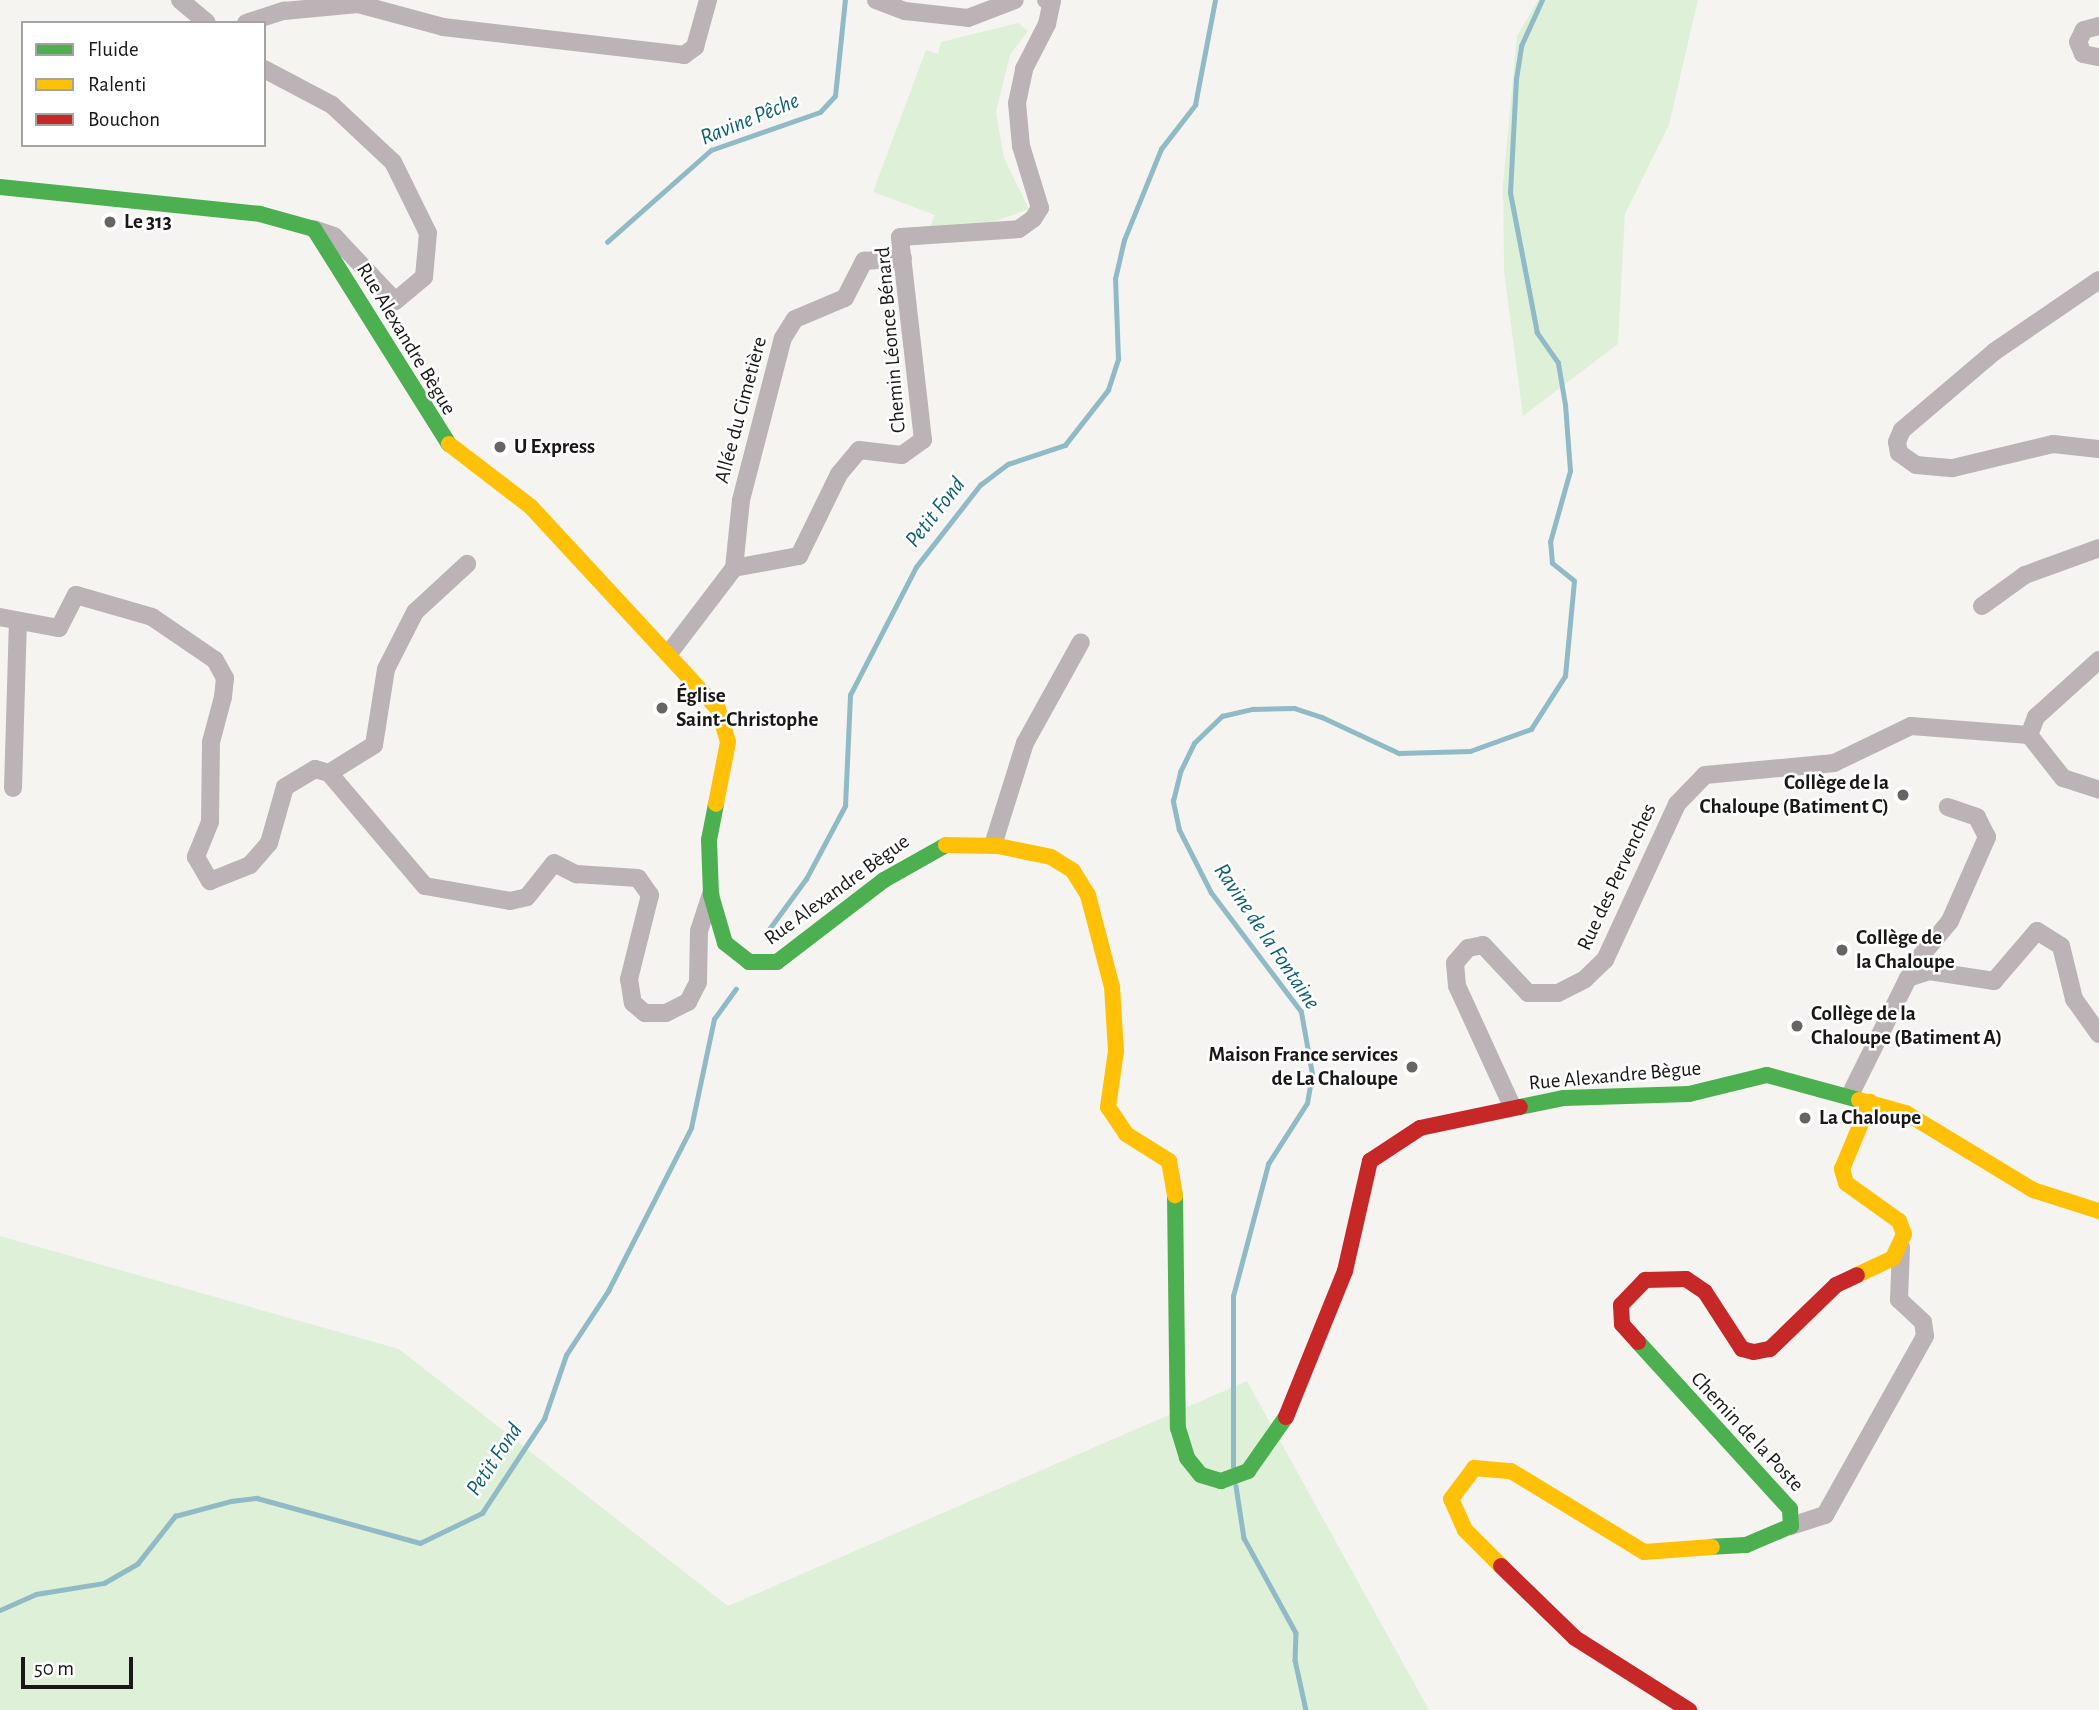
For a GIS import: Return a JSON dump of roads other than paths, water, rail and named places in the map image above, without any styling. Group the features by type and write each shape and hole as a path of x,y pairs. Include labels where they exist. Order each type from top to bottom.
{"main road":[{"path":"0,187 260,214 314,229"},
{"name":"Rue Alexandre Bègue","path":"314,229 439,436 531,507 670,652 726,726 726,759 709,840 711,895 718,930 733,952 748,962 777,962 924,852 963,842 993,845 1061,862 1088,895 1115,1012 1108,1107 1126,1134 1169,1161 1175,1174 1178,1428 1187,1458 1201,1475 1221,1481 1248,1471 1275,1441 1319,1348 1345,1271 1370,1161 1420,1128 1512,1106 1689,1094 1768,1075 1850,1095 1936,1129 2033,1190 2099,1211"},
{"path":"1870,1102 1842,1169 1846,1183 1899,1222 1901,1247"},
{"name":"Chemin de la Poste","path":"1689,1710 1575,1638 1465,1530 1451,1499 1454,1487 1474,1468 1511,1471 1644,1552 1746,1545 1791,1526 1790,1509 1622,1324 1620,1305 1645,1280 1686,1279 1705,1292 1742,1349 1762,1350 1836,1285 1893,1258 1901,1247"}],"street":[{"path":"180,0 205,21"},
{"path":"252,21 284,11 358,4 443,27 684,55 695,47 708,0"},
{"path":"876,0 905,12 968,18 1015,0"},
{"name":"Chemin Léonce Bénard","path":"734,568 799,556 838,474 859,450 902,455 922,440 900,237 1019,229 1033,219 1040,208 1021,146 1017,103 1050,0"},
{"path":"2099,26 2084,30 2078,42 2083,54 2099,57"},
{"path":"266,70 332,105 393,162 429,233 424,277 395,300 334,236 314,229"},
{"name":"Allée du Cimetière","path":"734,568 741,500 783,338 795,319 845,298 864,261 903,258"},
{"path":"2099,280 1994,352 1902,430 1899,453 1916,464 1954,468 2053,444 2099,449"},
{"path":"1982,606 2025,575 2099,548"},
{"path":"329,773 374,745 391,658 415,612 467,564"},
{"path":"670,652 734,568"},
{"path":"0,617 59,628 76,595 152,617 215,660 225,678 223,697 211,742 210,822 196,857 210,881 250,865 269,843 285,787 315,769 329,773 425,886 510,901 527,897 554,863 576,874 638,878 650,895 629,979 633,1003 645,1013 688,1002 698,982 699,931 711,895"},
{"path":"13,788 18,622"},
{"path":"993,845 1025,743 1081,642"},
{"path":"2099,660 2036,717 2029,735 2063,778 2099,790"},
{"name":"Rue des Pervenches","path":"1512,1106 1457,986 1455,963 1468,948 1483,945 1528,993 1558,993 1585,979 1605,960 1677,804 1704,775 1834,763 1911,726 2029,735"},
{"path":"1918,972 1920,957 1950,921 1987,837 1977,817 1948,807"},
{"path":"1850,1095 1908,978 1918,972 1994,981 2027,939 2046,931 2061,946 2082,1018 2099,1034"},
{"path":"1791,1526 1825,1515 1925,1336 1923,1322 1899,1300 1901,1247"}],"waterway":[{"name":"Ravine Pêche","path":"607,242 711,150 820,112 835,96 845,0"},
{"name":"Petit Fond","path":"767,932 806,879 845,806 850,695 916,567 980,485 1008,464 1065,445 1108,390 1118,359 1115,279 1124,240 1161,149 1195,105 1215,0"},
{"name":"Ravine de la Fontaine","path":"1233,1467 1233,1296 1268,1164 1307,1103 1312,1074 1301,1012 1211,893 1179,830 1173,801 1180,772 1194,743 1222,716 1253,709 1294,708 1322,717 1399,753 1470,751 1531,729 1565,676 1574,581 1552,563 1550,542 1570,471 1565,405 1558,363 1537,333 1510,193 1516,79 1521,46 1542,0"},
{"name":"Petit Fond","path":"0,1610 36,1594 104,1583 138,1563 175,1516 231,1501 257,1498 420,1543 482,1513 544,1419 566,1355 608,1291 691,1128 714,1019 736,989"},
{"name":"Ravine de la Fontaine","path":"1236,1486 1244,1538 1296,1633 1295,1660 1306,1710"}],"place":[{"name":"Le 313","path":"110,222"},
{"name":"U Express","path":"500,447"},
{"name":"Église Saint-Christophe","path":"662,708"},
{"name":"Collège de la Chaloupe (Batiment C)","path":"1903,795"},
{"name":"Collège de la Chaloupe","path":"1842,950"},
{"name":"Collège de la Chaloupe (Batiment A)","path":"1797,1026"},
{"name":"Maison France services de La Chaloupe","path":"1412,1067"},
{"name":"La Chaloupe","path":"1805,1118"}]}
